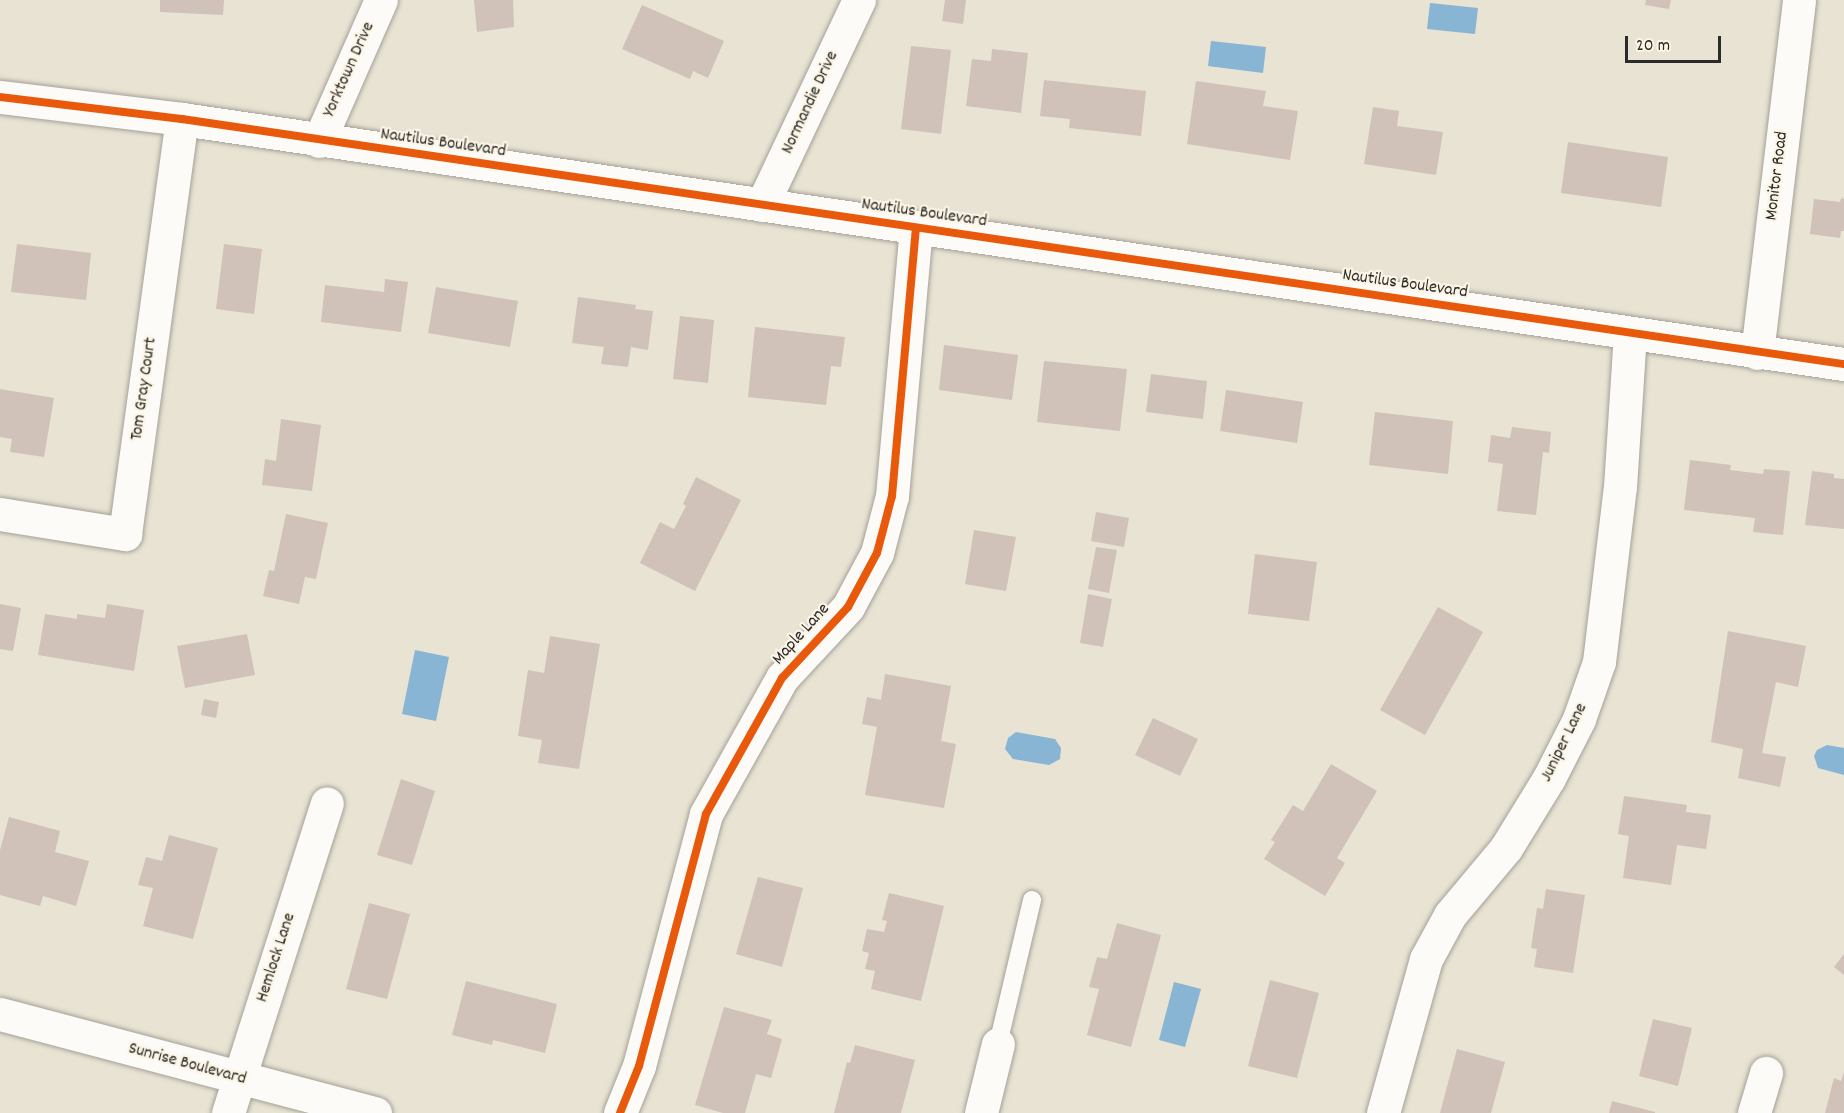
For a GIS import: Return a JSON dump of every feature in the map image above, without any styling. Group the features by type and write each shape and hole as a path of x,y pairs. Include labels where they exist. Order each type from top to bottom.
{"street":[{"name":"Yorktown Drive","path":"319,141 381,0"},
{"name":"Normandie Drive","path":"762,205 859,0"},
{"name":"Monitor Road","path":"1756,353 1799,0"},
{"name":"Nautilus Boulevard","path":"0,97 182,119 1756,353 1844,364"},
{"name":"Tom Gray Court","path":"0,514 125,534 182,119"},
{"name":"Maple Lane","path":"620,1113 639,1066 706,814 782,678 848,607 877,553 892,496 916,228"},
{"name":"Juniper Lane","path":"1383,1113 1426,959 1450,915 1506,848 1549,778 1580,719 1599,663 1620,487 1630,334"},
{"name":"Hemlock Lane","path":"228,1113 327,803"},
{"name":"Sunrise Boulevard","path":"0,1014 375,1113"},
{"path":"981,1113 998,1044"},
{"path":"1754,1113 1766,1072"}],"lane":[{"path":"998,1044 1032,900"}],"water":[{"path":"1430,3 1478,8 1475,34 1427,29"},
{"path":"1211,41 1266,47 1263,73 1208,66"},
{"path":"415,650 449,657 436,721 402,714"},
{"path":"1016,732 1055,739 1061,748 1060,759 1049,765 1013,759 1005,749 1008,738"},
{"path":"1827,745 1844,748 1844,775 1818,768 1814,756 1817,750"},
{"path":"1174,982 1201,989 1185,1047 1159,1040"}],"building":[{"path":"160,0 224,0 223,15 160,12"},
{"path":"474,0 513,0 514,27 477,32"},
{"path":"945,0 966,0 963,24 942,21"},
{"path":"1646,0 1671,0 1669,9 1645,5"},
{"path":"642,5 724,41 708,78 693,71 690,79 622,49"},
{"path":"911,46 951,50 941,134 901,129"},
{"path":"992,49 1028,53 1021,113 966,106 972,59 991,61"},
{"path":"1044,80 1146,91 1141,136 1069,128 1070,119 1040,116"},
{"path":"1196,81 1266,91 1263,106 1298,111 1290,160 1187,144"},
{"path":"1373,107 1399,111 1397,126 1443,132 1436,175 1364,164"},
{"path":"1568,142 1668,157 1661,207 1561,193"},
{"path":"1841,198 1844,199 1844,231 1841,231 1840,238 1810,234 1814,199 1840,202"},
{"path":"17,244 91,253 86,300 11,292"},
{"path":"224,244 262,249 254,314 216,309"},
{"path":"385,279 408,282 401,332 321,322 325,285 384,292"},
{"path":"436,287 518,301 510,347 428,333"},
{"path":"578,297 636,305 635,309 653,311 648,350 631,347 628,367 601,364 604,347 572,343"},
{"path":"680,316 714,320 708,383 673,379"},
{"path":"755,327 845,337 841,367 831,366 826,405 748,397"},
{"path":"944,345 1018,355 1012,400 939,390"},
{"path":"1044,361 1127,369 1120,431 1037,422"},
{"path":"1151,374 1207,381 1203,419 1146,412"},
{"path":"0,389 54,398 44,457 10,452 12,439 0,437"},
{"path":"1226,390 1303,402 1297,443 1220,431"},
{"path":"1375,412 1453,421 1448,474 1369,465"},
{"path":"281,419 321,425 312,491 262,485 265,459 276,461"},
{"path":"1512,427 1551,432 1549,453 1543,452 1536,515 1497,511 1503,464 1488,462 1491,435 1510,438"},
{"path":"1690,460 1731,465 1730,470 1763,474 1764,469 1790,471 1783,535 1753,532 1755,518 1684,510"},
{"path":"1812,471 1834,474 1834,478 1844,479 1844,529 1805,525"},
{"path":"696,477 741,500 695,591 640,563 660,522 674,529 686,506 683,504"},
{"path":"1096,512 1129,518 1124,547 1091,541"},
{"path":"286,514 328,523 316,579 305,577 299,604 263,596 269,570 274,571"},
{"path":"974,530 1016,537 1006,591 965,584"},
{"path":"1096,547 1117,550 1109,593 1088,589"},
{"path":"1255,554 1317,562 1309,621 1248,614"},
{"path":"1088,594 1112,599 1103,647 1080,643"},
{"path":"0,604 21,608 13,651 0,649"},
{"path":"107,604 144,610 134,671 38,655 45,614 77,619 77,614 105,618"},
{"path":"1438,607 1483,632 1425,735 1380,710"},
{"path":"1728,631 1806,646 1798,687 1776,682 1762,753 1786,757 1780,787 1738,778 1743,749 1711,742"},
{"path":"247,634 255,675 185,688 177,646"},
{"path":"550,636 600,644 579,769 538,763 542,740 518,736 528,670 544,673"},
{"path":"885,674 951,686 941,741 956,744 944,808 865,795 877,727 862,724 867,697 881,700"},
{"path":"204,699 219,702 216,718 201,715"},
{"path":"1153,718 1198,739 1180,776 1135,755"},
{"path":"1331,764 1377,791 1337,858 1345,863 1325,896 1264,859 1275,842 1271,840 1293,805 1303,811"},
{"path":"401,779 435,791 412,865 377,855"},
{"path":"1624,796 1687,805 1686,812 1711,815 1706,849 1677,845 1671,885 1623,878 1629,836 1618,834"},
{"path":"9,817 60,831 55,852 89,861 76,906 43,896 40,906 0,895 0,850"},
{"path":"169,835 218,848 193,939 143,926 153,888 138,885 146,857 162,861"},
{"path":"758,877 803,888 782,967 736,954"},
{"path":"1546,889 1585,895 1573,973 1534,967 1537,949 1531,948 1537,908 1543,909"},
{"path":"889,893 944,906 921,1001 871,989 875,971 865,969 869,953 862,951 867,929 884,932 887,921 882,920"},
{"path":"369,903 410,914 387,999 346,989"},
{"path":"1117,923 1161,935 1131,1047 1087,1035 1099,989 1089,987 1097,957 1107,959"},
{"path":"1844,954 1844,975 1834,967"},
{"path":"1270,980 1319,993 1297,1078 1248,1066"},
{"path":"466,981 557,1004 545,1053 493,1040 492,1045 452,1035"},
{"path":"724,1007 772,1020 767,1034 782,1039 771,1078 756,1074 745,1113 723,1113 695,1105"},
{"path":"1653,1019 1692,1028 1678,1086 1639,1076"},
{"path":"855,1045 915,1060 901,1113 834,1113 847,1062 850,1063"},
{"path":"1457,1049 1505,1062 1491,1113 1440,1113"},
{"path":"1844,1072 1844,1113 1825,1113 1834,1078 1841,1081"},
{"path":"1612,1101 1655,1112 1655,1113 1609,1113"}],"cycle path":[{"path":"0,97 182,119 1844,364"},
{"path":"620,1113 639,1066 706,814 782,678 848,607 877,553 892,496 916,228"}]}
